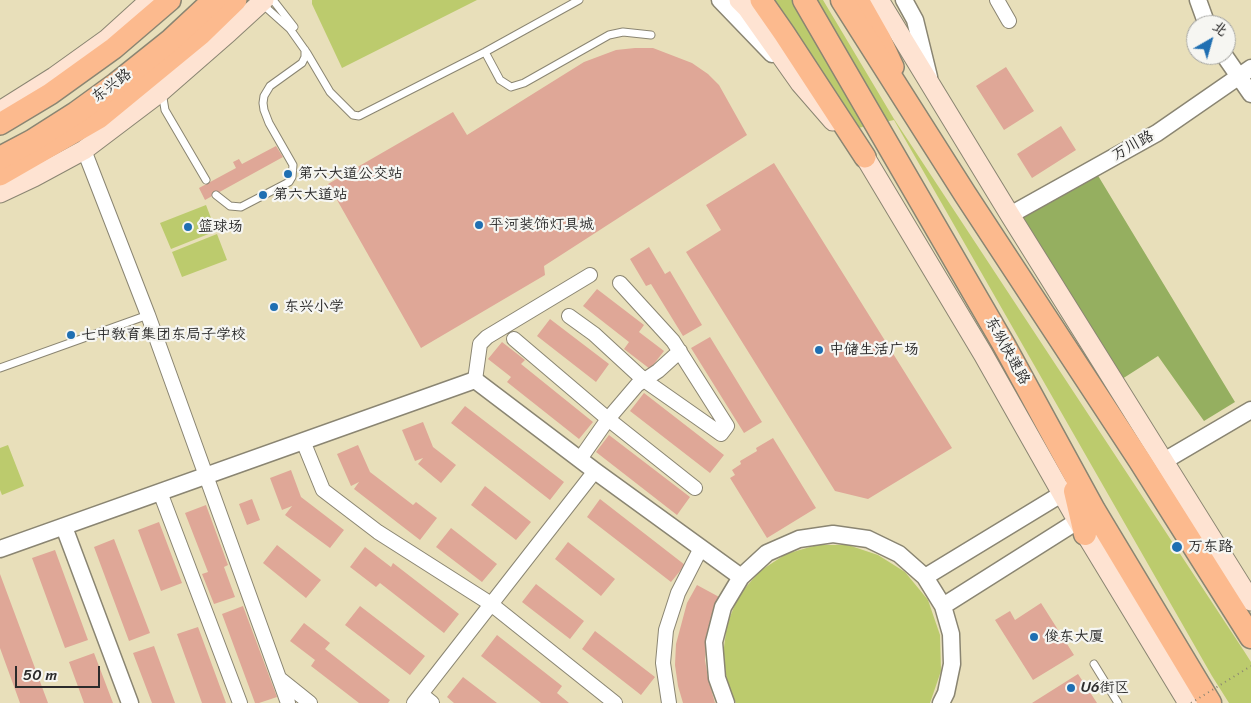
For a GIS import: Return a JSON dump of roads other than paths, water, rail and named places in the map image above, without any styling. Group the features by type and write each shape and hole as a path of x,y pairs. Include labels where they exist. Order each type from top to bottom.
{"highway":[{"name":"东兴路","path":"0,142 38,120 124,59 192,0"},
{"name":"东兴路","path":"0,158 76,113 116,84 170,40 214,0"},
{"name":"东纵快速路","path":"804,0 1004,345 1071,482 1084,520"},
{"path":"842,0 1140,461 1251,638"},
{"path":"1084,520 1210,703"}],"main road":[{"path":"0,111 54,77 107,39 150,0"},
{"path":"0,124 50,94 114,48 170,0"},
{"path":"0,175 99,118 200,35 236,0"},
{"path":"0,193 84,150 179,76 263,0"},
{"path":"739,0 800,83 865,157 947,245"},
{"path":"761,0 865,157 983,354 1071,482"},
{"path":"858,0 880,39 911,109"},
{"path":"879,0 1010,215 1251,601"},
{"path":"1084,520 1189,703"}],"street":[{"path":"720,0 800,83"},
{"path":"904,0 915,20 932,86"},
{"path":"997,0 1009,21"},
{"path":"1198,0 1203,15"},
{"path":"1245,72 1251,94"},
{"name":"万川路","path":"1010,215 1157,133 1245,72"},
{"path":"84,150 148,315 288,703"},
{"path":"475,380 480,344 487,337 590,275"},
{"path":"569,316 594,334 644,380 721,434 728,426 673,340 620,283"},
{"path":"514,339 608,419 695,488"},
{"path":"580,459 608,419 638,385 658,371 680,351"},
{"path":"0,549 475,380"},
{"path":"475,380 595,472 741,577"},
{"path":"1164,461 1251,410"},
{"path":"302,441 323,490 378,532 491,604 607,700"},
{"path":"432,703 417,698 595,472"},
{"path":"925,577 1071,482"},
{"path":"160,492 240,703"},
{"path":"943,606 1084,520"},
{"path":"64,526 130,703"},
{"path":"726,703 717,678 714,642 723,607 741,577 767,553 798,539 833,534 868,539 899,554 925,577 943,606 951,634 952,664 946,693 941,703"},
{"path":"669,703 663,663 666,630 678,593 701,548"},
{"path":"280,679 310,703"}],"lane":[{"path":"263,0 285,23 305,50 330,92 353,115 364,115 485,52 579,0"},
{"path":"263,0 310,50 334,89 335,95"},
{"path":"485,52 500,80 511,88 524,83 609,35 623,32 651,35"},
{"path":"216,195 230,206 241,207 289,182 292,177 292,165 270,123 263,103 264,96 270,86 302,63 305,57 305,50"},
{"path":"179,76 163,98 165,110 206,180"},
{"path":"0,368 148,315"},
{"path":"1094,664 1118,703"}],"place":[{"name":"第六大道公交站","path":"288,174"},
{"name":"第六大道站","path":"263,195"},
{"name":"平河装饰灯具城","path":"479,225"},
{"name":"篮球场","path":"188,227"},
{"name":"东兴小学","path":"274,307"},
{"name":"七中教育集团东局子学校","path":"71,335"},
{"name":"中储生活广场","path":"819,350"},
{"name":"万东路","path":"1177,547"},
{"name":"俊东大厦","path":"1034,637"},
{"name":"U6街区","path":"1071,688"}]}
